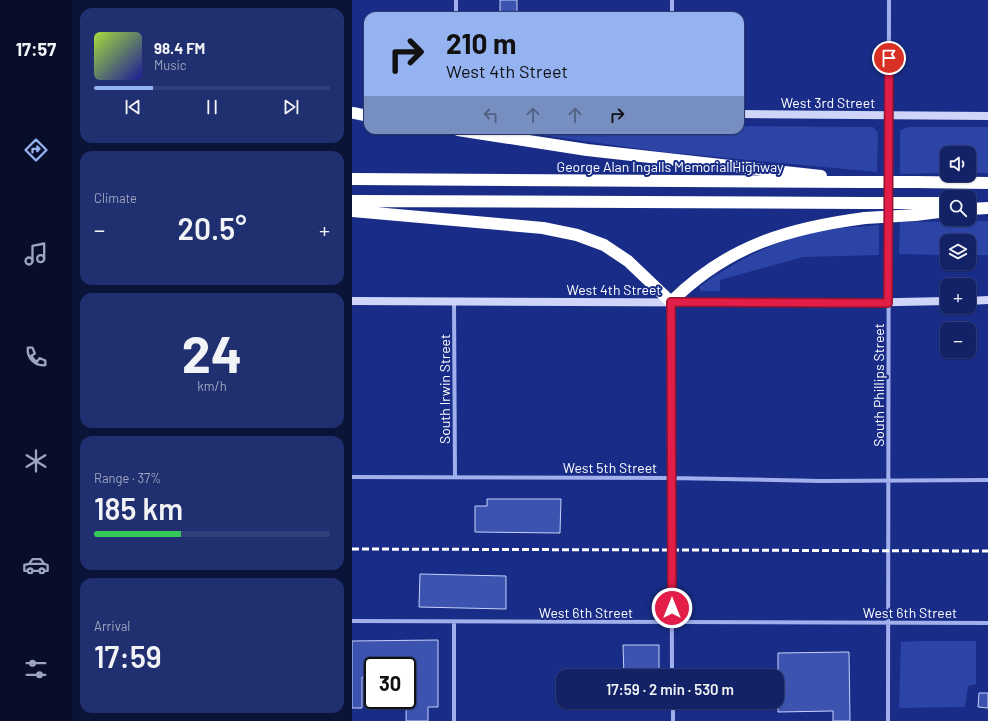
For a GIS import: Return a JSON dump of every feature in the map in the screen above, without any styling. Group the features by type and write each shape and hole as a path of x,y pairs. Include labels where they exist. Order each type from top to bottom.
{"highway":[{"path":"353,113 364,114"},
{"path":"484,134 588,150 812,175 864,183"},
{"name":"George Alan Ingalls Memorial Highway","path":"352,179 988,183"},
{"path":"352,201 865,203 940,211"},
{"path":"976,203 988,204"},
{"path":"352,211 543,228 577,235 604,245 628,261 671,302 704,273 758,243 798,229 940,204"},
{"path":"976,209 988,208"}],"main road":[{"name":"West 3rd Street","path":"744,114 988,116"},
{"path":"976,301 988,300"},
{"name":"West 4th Street","path":"352,301 888,303 940,301"}],"street":[{"path":"456,0 456,12"},
{"path":"672,0 672,12"},
{"name":"South Phillips Street","path":"888,721 889,0"},
{"name":"South Irwin Street","path":"454,301 455,476"},
{"path":"671,302 673,387 671,478 672,669"},
{"name":"West 5th Street","path":"352,477 455,476 821,481 988,480"},
{"name":"West 6th Street","path":"352,621 988,623"},
{"path":"454,622 454,721"},
{"path":"673,709 673,721"}],"shaded area":[{"path":"744,126 873,127 878,133 877,172 664,152 533,134 744,134"},
{"path":"908,127 988,127 988,173 976,173 976,146 940,146 940,173 900,174 900,131"},
{"path":"976,221 988,221 988,255 976,255 976,234 940,234 940,255 899,254 900,222 940,222 940,226 976,226"},
{"path":"879,225 879,255 803,257 720,280 720,291 701,291 699,287 727,268 757,252 789,239 828,230"},
{"path":"976,641 976,684 968,686 965,707 899,708 901,642"}],"building":[{"path":"500,0 517,0 517,12 500,12"},
{"path":"487,499 561,499 560,533 475,532 475,506 487,506"},
{"path":"420,574 506,576 506,609 419,607"},
{"path":"438,640 438,707 428,707 428,721 406,721 406,709 416,709 416,657 364,657 364,677 362,677 362,708 352,708 352,641"},
{"path":"623,645 659,645 659,669 624,669"},
{"path":"849,652 850,721 833,721 833,711 778,712 778,709 784,709 784,669 778,669 778,653"},
{"path":"979,693 988,693 988,708 978,707"}],"railway":[{"path":"352,549 988,551"}],"route":[{"path":"672,608 671,478 673,387 671,302 888,303 889,58"}]}
